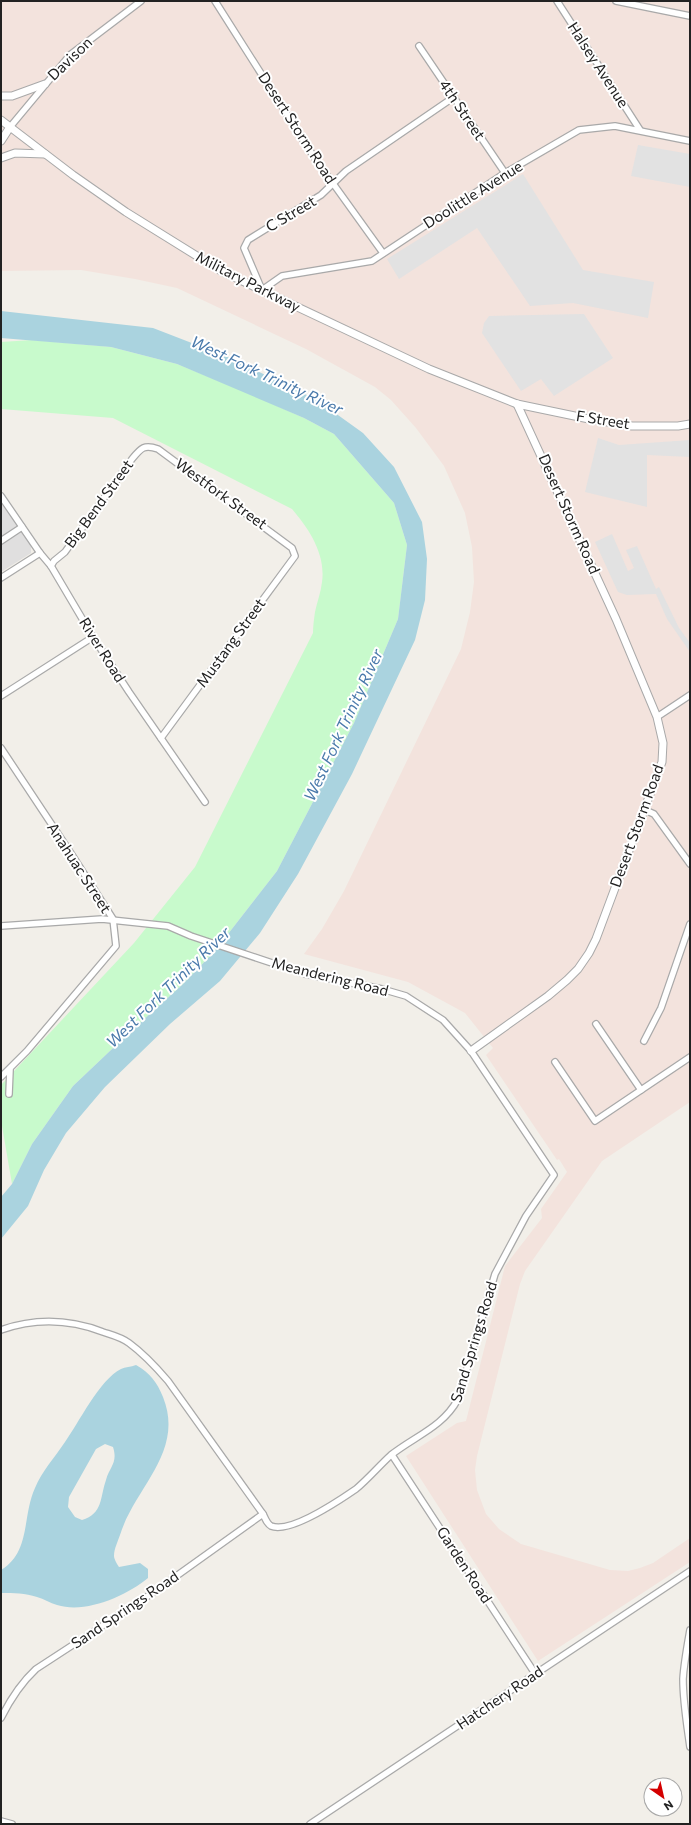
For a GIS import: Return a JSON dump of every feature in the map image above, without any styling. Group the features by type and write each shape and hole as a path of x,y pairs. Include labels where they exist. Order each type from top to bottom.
{"street":[{"name":"Davison","path":"1,136 70,55 141,1"},
{"name":"Desert Storm Road","path":"215,1 332,184 383,253"},
{"name":"Halsey Avenue","path":"557,1 640,130"},
{"path":"616,1 690,16"},
{"name":"4th Street","path":"420,46 505,173"},
{"path":"1,96 12,96 45,84"},
{"name":"C Street","path":"262,290 244,248 248,240 322,195 346,171 398,137 454,97"},
{"name":"Military Parkway","path":"1,120 45,154 126,212 220,271 429,369 517,404"},
{"name":"Davison","path":"1,141 10,126"},
{"name":"Doolittle Avenue","path":"262,290 282,276 372,261 505,173 579,130 616,126 690,141"},
{"path":"1,158 15,153 45,154"},
{"name":"Desert Storm Road","path":"471,1051 548,996 578,969 589,953 596,939 662,762 663,743 657,717 610,604 517,404"},
{"name":"F Street","path":"517,404 632,426 678,426 690,424"},
{"name":"Westfork Street","path":"149,445 158,449 290,547"},
{"name":"Big Bend Street","path":"51,566 54,561 65,552 132,459 138,452 149,445"},
{"name":"River Road","path":"1,496 40,553 51,566 94,637 205,802"},
{"path":"1,541 22,527"},
{"name":"Mustang Street","path":"161,738 295,556 290,547"},
{"path":"1,578 40,553"},
{"path":"1,696 94,637"},
{"path":"657,717 690,695"},
{"name":"Anahuac Street","path":"1,748 113,919 116,946 10,1070 1,1078"},
{"path":"645,810 654,814 690,864"},
{"name":"Meandering Road","path":"1,926 113,919 168,926 190,936 305,974 382,989 406,996 443,1020 471,1051 554,1175"},
{"path":"644,1040 661,1008 690,924"},
{"path":"596,1024 641,1090"},
{"path":"555,1062 595,1121 690,1057"},
{"path":"9,1094 10,1070"},
{"name":"Sand Springs Road","path":"1,1330 50,1320 94,1328 127,1342 152,1362 168,1381 270,1526 281,1528 310,1518 356,1488 392,1455 432,1429 453,1408 458,1399 495,1274 526,1216 554,1175"},
{"name":"Garden Road","path":"392,1455 536,1675"},
{"name":"Sand Springs Road","path":"1,1718 8,1704 27,1678 36,1669 154,1592 263,1514"},
{"name":"Hatchery Road","path":"310,1824 536,1675 690,1571"},
{"path":"690,1630 684,1662 683,1680 684,1706 690,1747"},
{"path":"1,1821 12,1824"}],"shaded area":[{"path":"1,1 690,1 690,1102 602,1161 525,1271 520,1284 477,1456 475,1470 477,1490 486,1514 499,1529 521,1544 610,1570 628,1571 653,1563 690,1538 690,1562 538,1661 406,1456 457,1423 466,1421 505,1266 542,1218 541,1209 567,1172 559,1159 557,1160 486,1055 493,1048 465,1013 408,982 304,954 322,929 344,891 461,649 470,612 474,582 472,547 465,513 444,466 416,428 391,400 375,387 306,349 177,288 81,270 1,271"},
{"path":"638,145 690,154 690,187 631,176"},
{"path":"523,174 583,270 654,282 648,318 573,303 530,306 477,228 399,279 387,259"},
{"path":"584,314 613,358 554,396 541,379 521,391 482,333 484,323 489,316"},
{"path":"598,438 619,445 690,440 690,457 647,455 647,507 585,492"},
{"path":"1,501 31,545 31,553 1,572"},
{"path":"612,534 628,571 634,568 626,550 637,546 656,589 659,587 679,628 690,643 690,652 667,619 656,594 627,595 618,592 595,542"}],"green space":[{"path":"32,340 111,347 177,364 248,393 304,418 334,434 394,503 407,545 398,619 354,723 277,871 214,952 182,985 73,1086 32,1144 12,1184 1,1120 1,1085 134,943 195,867 313,633 315,612 323,572 319,552 315,542 292,509 113,418 1,409 1,342"}],"water":[{"path":"1,311 153,328 228,357 317,400 363,433 394,467 422,522 427,559 425,600 415,640 352,774 298,874 260,933 220,981 170,1024 105,1087 66,1133 44,1170 28,1206 1,1239 1,1197 12,1184 32,1144 73,1086 182,985 214,952 277,871 354,723 398,619 407,545 394,503 334,434 304,418 177,364 111,347 1,338"},
{"path":"136,1365 145,1371 156,1382 161,1392 168,1417 168,1435 163,1452 155,1469 127,1518 116,1545 114,1556 119,1567 140,1563 148,1569 148,1578 139,1585 117,1597 105,1602 80,1607 57,1605 28,1595 1,1593 1,1570 11,1562 22,1544 31,1499 41,1476 105,1382 121,1369","holes":["105,1444 113,1447 115,1457 104,1486 100,1504 94,1514 89,1517 82,1520 75,1517 68,1507 69,1497 96,1449"]}],"water label":[{"name":"West Fork Trinity River","path":"267,375"},
{"name":"West Fork Trinity River","path":"343,725"},
{"name":"West Fork Trinity River","path":"168,987"}]}
